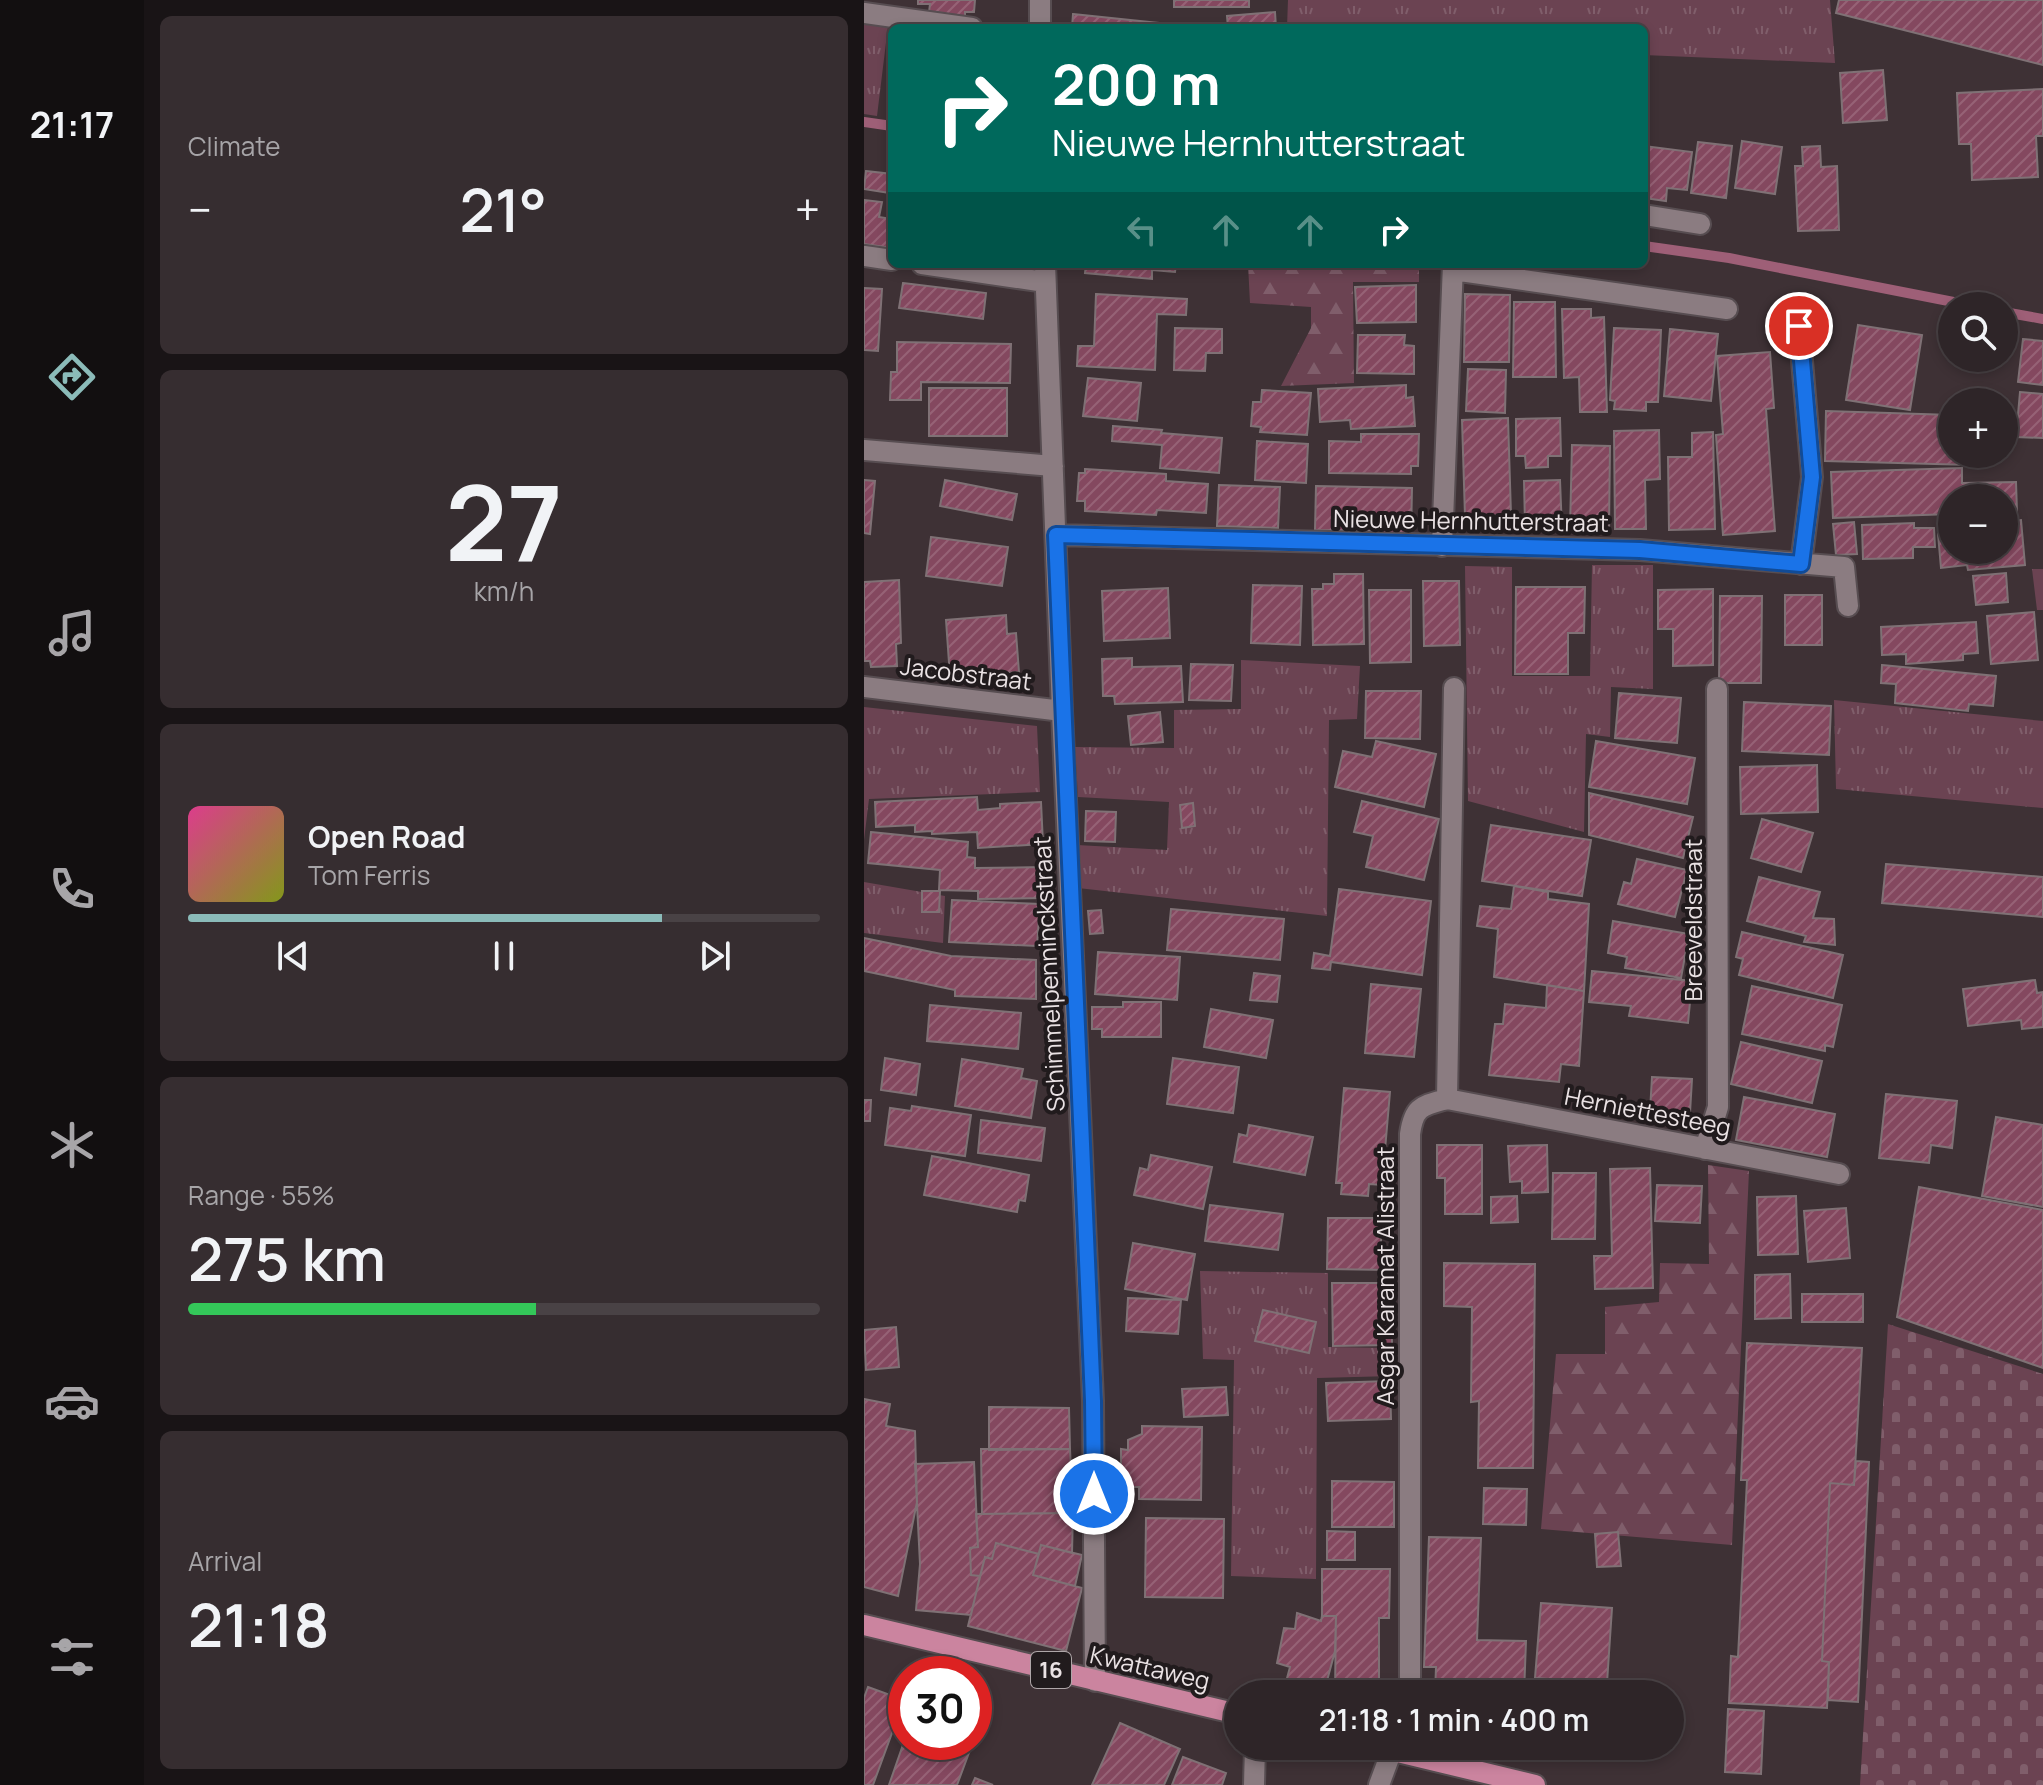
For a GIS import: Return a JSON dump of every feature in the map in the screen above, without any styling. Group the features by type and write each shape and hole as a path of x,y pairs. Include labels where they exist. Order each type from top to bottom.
{"main road":[{"name":"Kwattaweg","path":"864,1625 1224,1711"},
{"path":"1438,1760 1535,1785"}],"street":[{"path":"1040,0 1040,24"},
{"path":"864,13 943,24"},
{"path":"1648,216 1700,224"},
{"path":"864,256 888,259"},
{"path":"977,268 1045,273"},
{"path":"1442,546 1453,268"},
{"path":"1460,268 1727,309"},
{"name":"Schimmelpenninckstraat","path":"1045,273 1093,1401 1095,1681"},
{"path":"1799,326 1812,477 1801,564"},
{"path":"864,450 1053,466"},
{"name":"Nieuwe Hernhutterstraat","path":"1056,535 1640,550 1844,567 1848,606"},
{"name":"Jacobstraat","path":"864,687 1062,711"},
{"path":"1447,1099 1454,688"},
{"name":"Breeveldstraat","path":"1705,1149 1718,1107 1717,689"},
{"name":"Herniettesteeg","path":"1447,1099 1839,1174"},
{"name":"Asgar Karamat Alistraat","path":"1410,1680 1410,1134 1413,1117 1422,1105 1447,1099"},
{"path":"1254,1785 1255,1760"},
{"path":"1379,1785 1391,1760"}],"green space":[{"path":"1288,0 1830,0 1835,63 1648,55 1648,24 1287,24"},
{"path":"864,23 888,26 877,116 864,114"},
{"path":"1248,268 1419,268 1419,282 1353,282 1354,383 1281,386 1311,328 1311,307 1250,303"},
{"path":"1592,565 1653,565 1653,689 1611,687 1610,737 1586,734 1584,832 1468,801 1465,566 1512,567 1512,676 1590,676"},
{"path":"2032,569 2043,569 2043,610 2037,610"},
{"path":"1241,660 1360,666 1357,719 1329,720 1327,916 1078,888 1077,845 1167,850 1169,802 1078,797 1075,747 1174,748 1174,710 1241,709"},
{"path":"1834,700 2043,721 2043,808 1836,789"},
{"path":"864,707 1037,726 1040,792 869,799 864,840"},
{"path":"864,882 945,896 943,943 864,933"},
{"path":"1708,1165 1749,1171 1732,1545 1541,1529 1556,1354 1605,1354 1605,1307 1659,1302 1660,1263 1709,1264"},
{"path":"1200,1271 1328,1273 1328,1347 1392,1348 1392,1376 1317,1378 1316,1579 1231,1576 1234,1360 1203,1359"},
{"path":"1888,1324 2043,1374 2043,1785 1860,1785"}],"building":[{"path":"918,0 975,0 974,12 965,12 965,19 942,18 943,13 929,12 930,4 918,4"},
{"path":"1174,0 1249,0 1249,7 1174,7"},
{"path":"1839,0 2043,0 2043,65 1836,13"},
{"path":"1275,12 1276,24 1228,24 1227,16"},
{"path":"1073,14 1168,24 1072,24"},
{"path":"1883,70 1887,120 1843,123 1840,73"},
{"path":"2043,89 2043,136 2036,136 2038,177 1972,180 1971,144 1959,144 1957,93"},
{"path":"1742,141 1782,147 1775,194 1735,188"},
{"path":"1698,142 1732,146 1726,198 1691,193"},
{"path":"1648,146 1692,152 1687,190 1667,188 1666,201 1648,199"},
{"path":"1820,146 1821,167 1837,166 1839,230 1798,231 1795,166 1803,166 1802,147"},
{"path":"866,171 888,174 888,193 864,189"},
{"path":"864,200 882,202 879,217 888,218 888,247 864,244"},
{"path":"1086,268 1176,268 1175,272 1152,270 1152,279 1085,273"},
{"path":"903,283 986,293 983,319 899,308"},
{"path":"1416,285 1416,322 1357,323 1355,287"},
{"path":"864,288 882,289 878,351 864,350"},
{"path":"1096,294 1187,299 1186,315 1157,314 1155,370 1077,366 1078,346 1094,346"},
{"path":"1465,294 1510,295 1509,362 1464,362"},
{"path":"1514,302 1555,302 1556,377 1513,377"},
{"path":"1562,309 1591,309 1591,318 1604,317 1607,412 1580,412 1579,377 1564,378"},
{"path":"1858,325 1922,335 1910,410 1846,400"},
{"path":"1175,328 1222,329 1222,353 1206,353 1205,371 1174,370"},
{"path":"1614,328 1661,330 1658,402 1646,402 1646,411 1614,409 1615,401 1610,400"},
{"path":"1670,329 1718,334 1711,401 1664,396"},
{"path":"1358,335 1405,335 1404,345 1414,346 1414,374 1357,373"},
{"path":"2023,339 2043,341 2043,385 2018,382"},
{"path":"897,342 1011,344 1010,383 921,382 921,400 890,400 891,372 897,372"},
{"path":"1770,352 1774,408 1766,409 1775,531 1723,535 1716,435 1723,434 1717,356"},
{"path":"1468,369 1506,370 1505,413 1466,411"},
{"path":"1088,378 1141,383 1137,421 1083,416"},
{"path":"1406,385 1406,398 1413,397 1415,426 1351,429 1350,420 1320,422 1318,389"},
{"path":"929,388 1007,388 1007,436 929,436"},
{"path":"1262,390 1311,393 1307,435 1260,432 1261,427 1251,426 1253,402 1261,402"},
{"path":"2020,392 2043,394 2043,438 2018,437"},
{"path":"1826,411 1938,415 1938,464 1825,461"},
{"path":"1508,418 1511,515 1465,516 1462,420"},
{"path":"1560,418 1561,456 1548,456 1548,467 1526,468 1525,456 1516,456 1516,419"},
{"path":"1113,426 1222,438 1219,473 1160,468 1162,445 1112,441"},
{"path":"1659,430 1660,479 1645,480 1646,529 1615,529 1614,431"},
{"path":"1713,432 1715,529 1669,530 1668,457 1692,457 1692,433"},
{"path":"1361,434 1419,434 1418,466 1411,466 1411,474 1329,473 1329,441 1361,442"},
{"path":"1257,441 1308,444 1306,483 1255,480"},
{"path":"1572,445 1610,446 1609,529 1570,528"},
{"path":"1962,468 1962,483 2016,484 1938,484 1938,514 1833,518 1831,472"},
{"path":"1085,469 1166,474 1166,481 1208,484 1206,513 1157,510 1156,515 1085,511 1085,501 1077,501 1079,473 1085,473"},
{"path":"864,480 875,481 870,534 864,533"},
{"path":"945,480 1017,494 1012,520 940,506"},
{"path":"1560,480 1562,531 1543,532 1543,524 1525,524 1524,481"},
{"path":"1219,485 1280,487 1278,528 1217,526"},
{"path":"1316,486 1412,488 1411,536 1382,536 1382,531 1315,530"},
{"path":"2018,520 2021,520 2025,565 1968,570 1967,565 1941,568 1941,564 2018,564"},
{"path":"1854,522 1857,554 1836,555 1833,524"},
{"path":"1914,523 1914,528 1934,528 1935,547 1913,547 1913,558 1863,559 1862,525"},
{"path":"931,537 1008,547 1002,586 926,576"},
{"path":"2006,573 2008,602 1976,605 1973,576"},
{"path":"1334,574 1363,574 1364,644 1313,645 1312,589 1323,589 1323,584 1334,584"},
{"path":"899,580 901,643 896,644 897,666 871,667 870,661 864,661 864,582"},
{"path":"1423,581 1459,581 1460,645 1424,646"},
{"path":"1253,585 1302,586 1300,645 1251,643"},
{"path":"1516,587 1585,587 1584,633 1568,633 1568,674 1515,674"},
{"path":"1168,588 1170,638 1104,641 1102,591"},
{"path":"1713,589 1713,665 1673,666 1673,629 1658,629 1658,590"},
{"path":"1369,590 1411,590 1411,662 1370,663"},
{"path":"1785,595 1822,595 1822,645 1785,645"},
{"path":"1720,596 1762,596 1761,683 1719,683"},
{"path":"2034,612 2038,660 1991,664 1987,616"},
{"path":"1006,615 1007,634 1016,633 1019,672 950,677 946,620"},
{"path":"1976,622 1978,653 1963,654 1963,660 1906,664 1906,654 1882,655 1881,627"},
{"path":"1132,658 1132,667 1181,666 1183,702 1115,704 1114,696 1103,696 1102,659"},
{"path":"1191,664 1233,665 1231,701 1189,700"},
{"path":"1882,665 1996,676 1993,706 1969,704 1968,711 1895,703 1896,684 1881,683"},
{"path":"1366,691 1421,691 1420,739 1365,738"},
{"path":"1619,693 1681,698 1677,743 1615,738"},
{"path":"1744,702 1831,706 1829,755 1742,751"},
{"path":"1160,712 1163,742 1131,745 1128,716"},
{"path":"1376,741 1436,754 1424,807 1335,787 1343,751 1372,757"},
{"path":"1596,741 1695,758 1687,804 1589,787"},
{"path":"1817,765 1818,812 1741,814 1740,767"},
{"path":"1589,793 1693,817 1683,858 1589,835"},
{"path":"977,797 978,810 1000,808 1000,804 1041,802 1043,844 978,848 977,832 932,834 932,831 915,832 915,825 876,827 875,802"},
{"path":"1362,801 1439,819 1424,880 1366,867 1373,836 1354,832"},
{"path":"1193,803 1195,826 1182,828 1180,805"},
{"path":"1086,811 1116,812 1115,842 1085,841"},
{"path":"1762,819 1813,833 1801,872 1751,858"},
{"path":"1491,825 1591,840 1582,896 1482,881"},
{"path":"871,832 968,842 967,857 975,858 975,868 1044,867 1045,898 978,899 978,891 939,890 940,870 868,863"},
{"path":"1637,859 1687,870 1675,917 1618,904 1624,882 1631,884"},
{"path":"1886,864 2043,877 2043,917 1882,903"},
{"path":"1759,877 1820,892 1813,918 1834,919 1835,945 1804,942 1806,936 1747,921"},
{"path":"1514,886 1548,892 1548,899 1589,904 1584,991 1494,977 1498,929 1477,926 1480,906 1511,909"},
{"path":"1339,889 1431,901 1422,975 1331,962 1330,970 1312,968 1314,953 1330,956"},
{"path":"922,891 940,891 939,912 922,912"},
{"path":"952,900 1040,904 1037,946 949,942"},
{"path":"1171,909 1284,919 1280,960 1167,950"},
{"path":"1101,910 1103,933 1090,934 1088,911"},
{"path":"1613,921 1689,934 1681,978 1625,968 1627,957 1608,953"},
{"path":"1742,932 1843,955 1833,998 1739,975 1743,959 1736,957"},
{"path":"864,938 951,956 1036,960 1036,999 955,996 955,990 864,971"},
{"path":"1098,952 1180,957 1177,1000 1095,994"},
{"path":"1592,971 1692,981 1688,1023 1629,1016 1631,1006 1589,1002"},
{"path":"1254,973 1280,976 1277,1002 1250,1000"},
{"path":"2035,980 2037,993 2043,992 2043,1027 2022,1029 2021,1020 1968,1026 1963,989"},
{"path":"1371,984 1421,989 1414,1057 1365,1053"},
{"path":"1547,985 1584,991 1579,1066 1561,1064 1559,1082 1489,1075 1495,1024 1503,1024 1505,1004 1546,1008"},
{"path":"1752,986 1842,1005 1833,1047 1825,1045 1825,1051 1742,1034"},
{"path":"1123,1002 1161,1002 1161,1037 1102,1037 1102,1029 1092,1029 1092,1007 1123,1007"},
{"path":"930,1005 1021,1013 1018,1049 927,1041"},
{"path":"1211,1009 1273,1020 1266,1058 1204,1047"},
{"path":"1741,1042 1822,1061 1812,1103 1731,1084"},
{"path":"885,1058 920,1064 916,1095 881,1090"},
{"path":"1173,1058 1239,1067 1233,1113 1167,1104"},
{"path":"962,1059 1023,1069 1021,1078 1037,1081 1031,1118 955,1106"},
{"path":"1652,1077 1692,1079 1690,1113 1650,1111"},
{"path":"1344,1088 1390,1092 1382,1185 1369,1184 1368,1196 1341,1194 1342,1183 1336,1183"},
{"path":"1886,1094 1957,1101 1952,1148 1931,1145 1929,1163 1879,1158"},
{"path":"1744,1097 1835,1114 1827,1157 1736,1140"},
{"path":"864,1100 871,1100 870,1121 864,1121"},
{"path":"912,1106 971,1115 965,1156 885,1145 890,1108 911,1111"},
{"path":"1996,1117 2043,1125 2043,1207 1982,1196"},
{"path":"981,1120 1045,1128 1041,1161 978,1153"},
{"path":"1249,1125 1313,1137 1305,1175 1234,1162 1239,1134 1247,1136"},
{"path":"1437,1145 1482,1145 1482,1214 1445,1214 1445,1178 1437,1178"},
{"path":"1547,1145 1548,1192 1522,1193 1522,1181 1510,1182 1508,1146"},
{"path":"1151,1155 1212,1167 1203,1209 1134,1195 1140,1168 1148,1170"},
{"path":"932,1156 1029,1175 1025,1201 1019,1200 1017,1212 924,1195"},
{"path":"1650,1168 1653,1288 1595,1289 1594,1256 1612,1256 1610,1169"},
{"path":"1553,1173 1596,1173 1595,1239 1552,1239"},
{"path":"1657,1185 1702,1186 1700,1223 1655,1221"},
{"path":"1919,1187 2043,1210 2043,1368 1897,1317"},
{"path":"1517,1196 1518,1222 1491,1223 1491,1197"},
{"path":"1796,1196 1798,1254 1758,1255 1757,1197"},
{"path":"1210,1205 1283,1214 1278,1250 1205,1241"},
{"path":"1846,1208 1850,1258 1808,1262 1804,1211"},
{"path":"1328,1218 1381,1218 1381,1246 1389,1246 1389,1270 1327,1269"},
{"path":"1133,1243 1195,1254 1187,1300 1125,1289"},
{"path":"1444,1263 1535,1264 1533,1468 1478,1468 1479,1401 1471,1402 1472,1307 1444,1306"},
{"path":"1790,1274 1791,1318 1755,1319 1755,1275"},
{"path":"1332,1283 1391,1283 1392,1345 1333,1346"},
{"path":"1802,1294 1863,1294 1863,1322 1802,1322"},
{"path":"1128,1298 1181,1300 1178,1334 1126,1331"},
{"path":"1263,1310 1316,1322 1309,1353 1255,1341"},
{"path":"896,1327 899,1367 866,1370 864,1330"},
{"path":"1747,1343 1862,1348 1854,1485 1830,1483 1822,1661 1829,1662 1827,1708 1729,1703 1731,1656 1738,1657 1747,1480 1741,1480"},
{"path":"1390,1381 1391,1419 1328,1421 1326,1383"},
{"path":"1226,1387 1228,1415 1184,1417 1182,1389"},
{"path":"864,1399 890,1404 886,1426 915,1431 917,1502 898,1596 864,1587"},
{"path":"989,1407 1069,1408 1070,1449 989,1450"},
{"path":"1142,1426 1202,1427 1201,1500 1139,1499 1139,1487 1121,1487 1121,1449 1128,1450 1128,1440 1142,1434"},
{"path":"981,1449 1070,1449 1073,1513 982,1514"},
{"path":"1856,1461 1869,1462 1858,1702 1828,1700 1829,1662 1822,1661 1830,1483 1854,1485"},
{"path":"974,1462 978,1547 970,1548 971,1575 980,1576 971,1615 916,1610 920,1564 915,1464"},
{"path":"1332,1481 1394,1482 1394,1527 1332,1527"},
{"path":"1484,1488 1527,1489 1526,1525 1483,1524"},
{"path":"1073,1513 1072,1553 1041,1545 1039,1554 996,1543 992,1559 985,1557 980,1576 971,1575 970,1548 978,1547 976,1514"},
{"path":"1146,1518 1224,1519 1223,1598 1145,1597"},
{"path":"1327,1531 1355,1532 1355,1560 1327,1560"},
{"path":"1618,1532 1621,1566 1597,1567 1595,1534"},
{"path":"1429,1537 1481,1538 1477,1640 1526,1641 1525,1680 1436,1680 1436,1667 1424,1667"},
{"path":"996,1543 1039,1554 1033,1575 1082,1588 1066,1651 968,1626 985,1557 992,1559"},
{"path":"1041,1545 1082,1555 1075,1586 1033,1575"},
{"path":"1322,1569 1390,1569 1389,1618 1379,1618 1379,1680 1335,1680 1336,1616 1322,1616"},
{"path":"1541,1603 1612,1608 1607,1680 1535,1678"},
{"path":"1297,1613 1321,1621 1322,1616 1336,1616 1335,1651 1327,1680 1287,1680 1290,1667 1277,1663 1284,1628 1295,1629"},
{"path":"868,1687 888,1694 888,1744 873,1785 864,1785 864,1698"},
{"path":"1728,1709 1764,1711 1761,1774 1725,1772"},
{"path":"1120,1723 1180,1749 1164,1785 1092,1785"},
{"path":"1183,1757 1226,1773 1222,1785 1172,1785"},
{"path":"898,1760 966,1760 957,1785 889,1785"},
{"path":"975,1778 993,1785 972,1785"}],"waterway":[{"path":"864,122 888,125"},
{"path":"1648,247 1729,258 1938,299"},
{"path":"2018,315 2043,319"}],"route":[{"path":"1094,1494 1093,1401 1056,535 1640,550 1801,564 1812,477 1799,326"}]}
